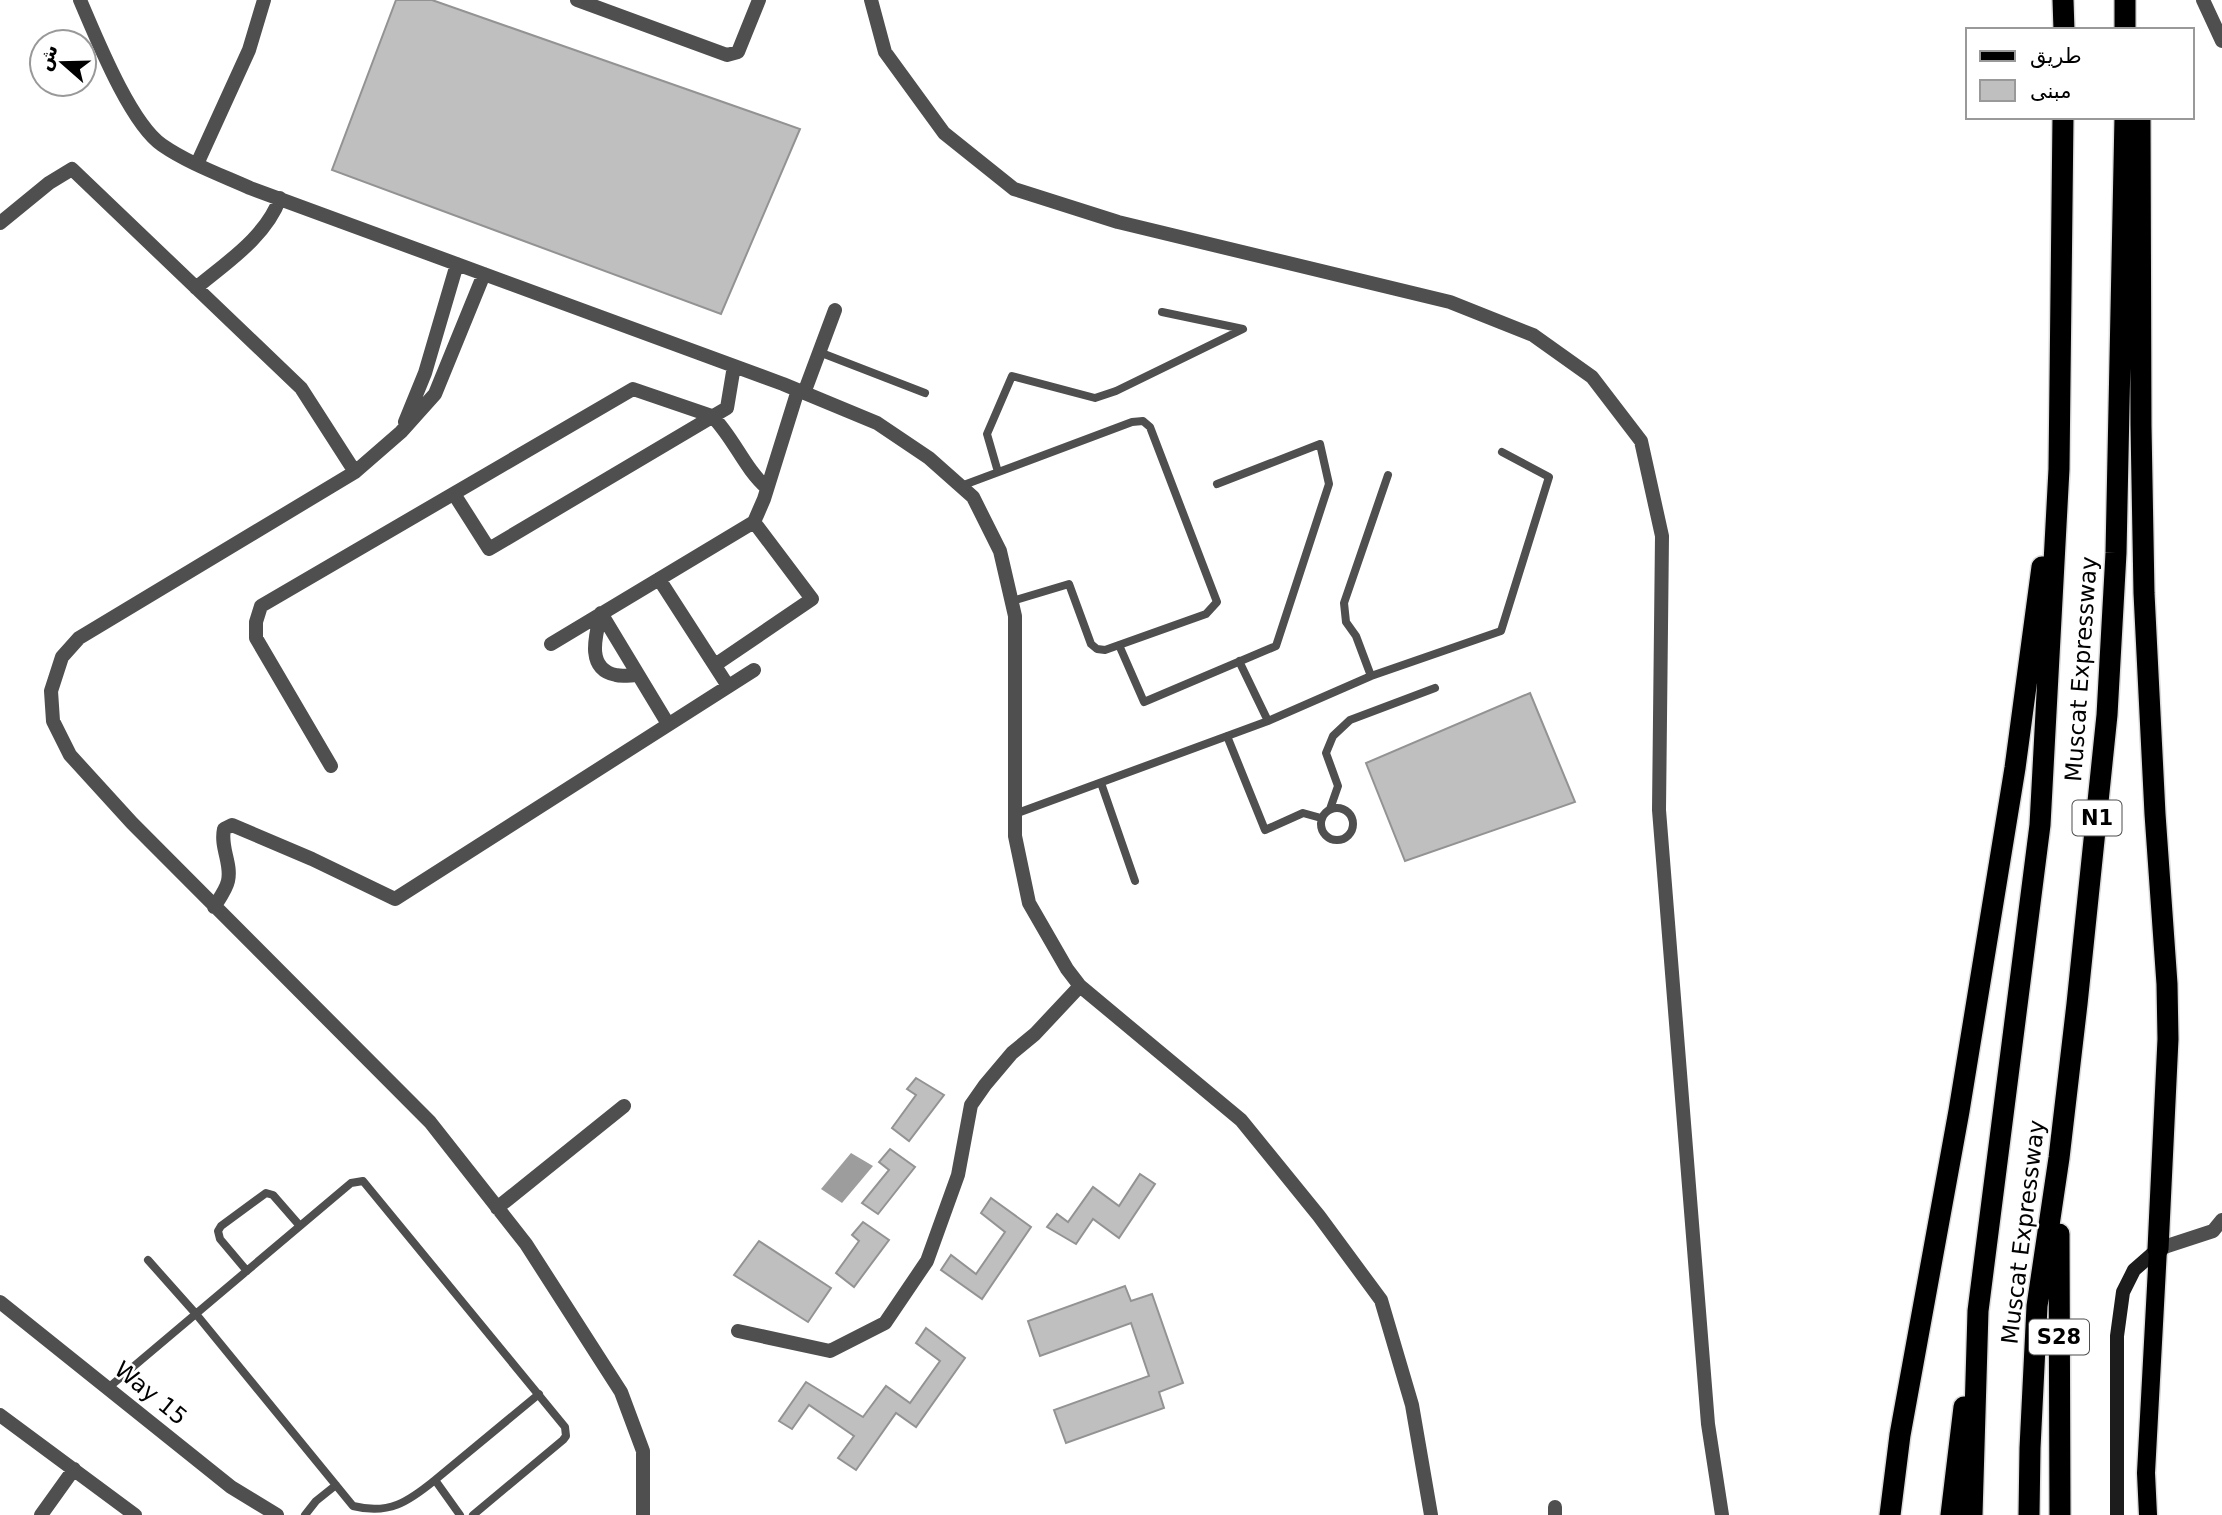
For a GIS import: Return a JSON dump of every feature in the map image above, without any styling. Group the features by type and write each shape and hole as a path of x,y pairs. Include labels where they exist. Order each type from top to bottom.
{"highway":[{"path":"2063,0 2064,28"},
{"name":"Muscat Expressway","path":"1972,1515 1978,1311 2039,825 2059,469 2063,119"},
{"name":"Muscat Expressway","path":"2029,1515 2029,1448 2037,1306 2059,1158 2107,715 2116,553 2125,119"},
{"path":"2140,119 2144,593 2168,1025 2158,1250"},
{"path":"1890,1515 1900,1435 1959,1111 2015,768 2036,602 2059,469"},
{"name":"S28","path":"2059,1158 2060,1515"},
{"path":"1951,1515 1955,1467 1978,1311"}],"main road":[{"path":"2117,1515 2117,1336 2123,1292 2134,1270 2158,1250"},
{"path":"2148,1515 2146,1473 2158,1250"}],"street":[{"path":"80,0 103,54 134,111 160,144 197,164 280,198 801,391 877,423 929,458 974,497 1000,551 1015,616 1015,836 1029,903 1067,969 1080,986 1241,1120 1319,1216 1381,1300 1412,1405 1430,1514"},
{"path":"197,164 248,50 264,0"},
{"path":"577,0 727,55 738,52 759,0"},
{"path":"871,0 885,52 944,133 1014,190 1118,222 1450,302 1533,335 1592,377 1641,441 1662,536 1659,810 1708,1424 1722,1515"},
{"path":"2203,0 2222,41"},
{"path":"0,223 49,183 72,169 301,388 355,472"},
{"path":"196,288 263,230 274,215 280,198"},
{"path":"401,432 425,373 457,264"},
{"path":"484,274 435,394 401,432 355,472 79,638 62,657 51,691 54,721 70,755 214,907 430,1122 526,1244 621,1392 643,1451 643,1515"},
{"path":"551,644 754,522 801,391 835,310"},
{"path":"454,494 489,549 727,408 734,366"},
{"path":"331,766 256,638 256,622 261,606 633,388 712,416 722,426 754,477 767,488"},
{"path":"715,665 812,599 754,522"},
{"path":"659,579 728,686"},
{"path":"601,613 668,724"},
{"path":"601,613 595,640 596,659 600,666 615,676 638,675"},
{"path":"214,907 229,878 221,841 224,829 232,825 312,859 395,899 754,670"},
{"path":"738,1331 830,1352 885,1323 927,1261 958,1175 971,1105 1012,1053 1080,986"},
{"path":"497,1208 624,1106"},
{"path":"2158,1250 2219,1229"},
{"name":"Way 15","path":"0,1301 231,1487 277,1515"},
{"path":"0,1415 135,1515"},
{"path":"41,1515 74,1469"}],"lane":[{"path":"998,472 987,434 1012,376 1095,398 1116,391 1243,329 1163,312"},
{"path":"819,352 925,393"},
{"path":"961,486 1132,422 1143,421 1150,427 1217,602 1206,614 1119,645 1097,649 1091,643 1069,584 1012,601"},
{"path":"1119,645 1144,702 1276,646 1329,484 1320,444 1217,484"},
{"path":"1015,814 1268,721 1371,676 1501,631 1549,477 1502,452"},
{"path":"1371,676 1356,636 1346,622 1344,603 1388,475"},
{"path":"1239,662 1268,721"},
{"path":"1330,809 1343,809 1353,817 1354,830 1345,839 1332,839 1322,830 1321,818 1330,809 1338,786 1326,752 1333,736 1350,720 1435,688"},
{"path":"1227,736 1265,830 1303,813 1321,818"},
{"path":"1101,783 1135,881"},
{"path":"108,1388 351,1183 363,1181 565,1427 566,1436 473,1515"},
{"path":"247,1270 220,1240 218,1231 221,1226 265,1193 273,1195 300,1226"},
{"path":"148,1260 336,1486 353,1506 360,1510 389,1514 401,1508 539,1394"},
{"path":"435,1480 460,1515"},
{"path":"304,1515 316,1501 336,1486"}],"shaded area":[{"path":"851,1153 873,1166 842,1203 821,1189"}],"building":[{"path":"396,0 432,0 800,129 721,314 332,170"},
{"path":"1530,693 1575,802 1405,861 1366,763"},
{"path":"916,1078 944,1095 909,1141 892,1128 916,1095 907,1089"},
{"path":"890,1149 915,1167 878,1214 862,1203 889,1170 879,1162"},
{"path":"1140,1174 1155,1184 1119,1238 1093,1219 1076,1244 1047,1227 1057,1214 1068,1222 1093,1187 1119,1206"},
{"path":"991,1198 1031,1227 982,1299 941,1270 951,1255 976,1274 1005,1232 981,1213"},
{"path":"863,1222 889,1240 854,1287 836,1273 859,1241 852,1235"},
{"path":"759,1241 831,1288 808,1322 734,1275"},
{"path":"1125,1286 1131,1301 1152,1294 1183,1383 1159,1392 1164,1408 1066,1443 1054,1410 1149,1376 1131,1323 1040,1356 1028,1321"},
{"path":"926,1328 965,1358 916,1427 896,1413 856,1470 838,1458 854,1436 809,1405 792,1429 779,1421 806,1382 863,1417 886,1386 910,1403 940,1361 916,1343"}]}
